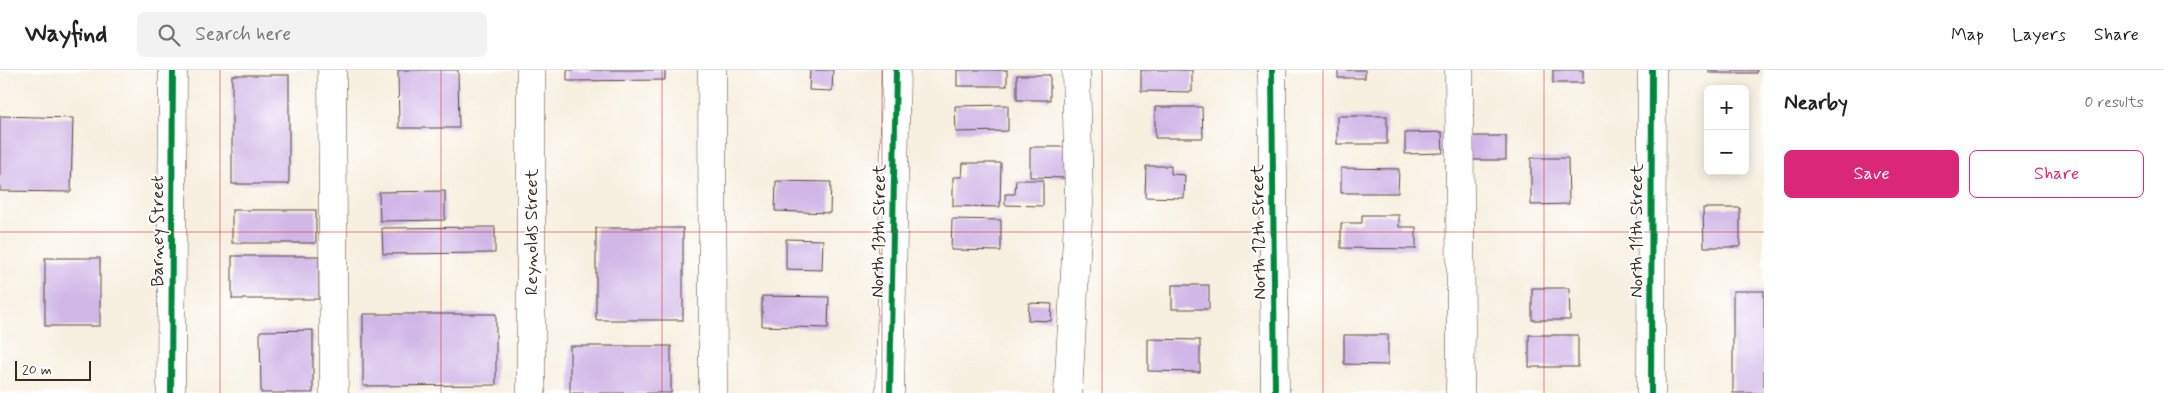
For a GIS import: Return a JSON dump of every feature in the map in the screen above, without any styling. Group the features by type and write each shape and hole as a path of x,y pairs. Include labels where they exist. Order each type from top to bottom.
{"street":[{"name":"Barney Street","path":"171,393 174,70"},
{"path":"332,70 334,393"},
{"name":"Reynolds Street","path":"531,70 531,393"},
{"path":"712,70 713,393"},
{"name":"North 13th Street","path":"890,393 896,70"},
{"path":"1068,393 1079,203 1076,70"},
{"name":"North 12th Street","path":"1272,70 1274,393"},
{"path":"1459,70 1460,393"},
{"name":"North 11th Street","path":"1651,393 1652,70"}],"building":[{"path":"398,70 458,70 459,128 399,128"},
{"path":"567,70 665,70 665,80 567,81"},
{"path":"810,70 833,70 832,91 809,90"},
{"path":"957,70 1007,70 1007,86 957,86"},
{"path":"1141,70 1192,70 1192,92 1141,91"},
{"path":"1338,70 1365,70 1365,78 1338,78"},
{"path":"1553,70 1583,70 1583,83 1553,83"},
{"path":"1709,70 1757,70 1757,73 1709,73"},
{"path":"232,75 289,75 289,184 232,184"},
{"path":"1017,75 1050,75 1050,100 1017,100"},
{"path":"1008,105 1008,131 956,132 955,106"},
{"path":"1155,107 1202,107 1203,138 1155,138"},
{"path":"0,116 73,118 71,192 0,191"},
{"path":"1337,116 1387,116 1387,144 1337,144"},
{"path":"1442,132 1443,153 1405,154 1405,133"},
{"path":"1468,136 1506,136 1506,160 1468,160"},
{"path":"1030,147 1067,147 1067,178 1030,177"},
{"path":"1531,158 1568,158 1569,204 1531,205"},
{"path":"963,163 1001,163 1000,207 953,206 953,177 962,177"},
{"path":"1146,166 1171,166 1171,174 1185,175 1184,198 1145,197"},
{"path":"1341,168 1399,169 1398,193 1341,193"},
{"path":"1016,180 1043,180 1043,206 1005,205 1005,194 1015,194"},
{"path":"776,181 831,182 830,213 775,211"},
{"path":"445,191 445,220 380,221 379,192"},
{"path":"1703,208 1740,208 1740,247 1704,247"},
{"path":"232,210 316,210 316,243 232,243"},
{"path":"1362,215 1399,215 1399,227 1416,227 1416,249 1341,248 1341,223 1362,223"},
{"path":"952,219 1001,220 1001,251 951,250"},
{"path":"495,227 495,253 383,254 382,228"},
{"path":"596,228 683,228 683,320 596,320"},
{"path":"786,239 823,240 822,270 786,269"},
{"path":"232,256 319,256 319,299 232,299"},
{"path":"45,258 100,258 100,326 45,326"},
{"path":"1172,285 1209,285 1209,309 1172,309"},
{"path":"1532,288 1569,288 1570,320 1532,320"},
{"path":"1733,291 1764,291 1764,393 1733,393"},
{"path":"762,296 829,297 828,328 762,326"},
{"path":"1029,303 1052,304 1051,321 1028,320"},
{"path":"363,314 496,314 496,385 363,386"},
{"path":"313,330 313,393 261,393 260,331"},
{"path":"1344,335 1388,335 1388,365 1344,364"},
{"path":"1529,335 1578,335 1578,367 1529,367"},
{"path":"1148,339 1200,340 1200,372 1148,371"},
{"path":"570,346 671,346 671,393 570,393"}],"cycle path":[{"path":"171,393 173,70"},
{"path":"890,393 896,70"},
{"path":"1272,70 1275,393"},
{"path":"1651,393 1652,70"}]}
